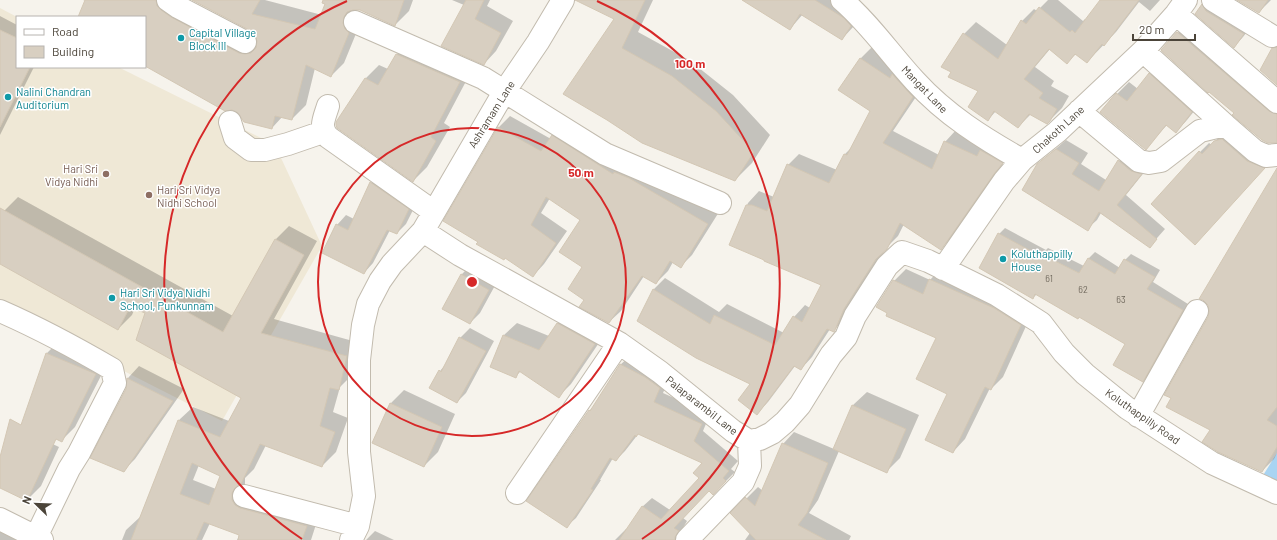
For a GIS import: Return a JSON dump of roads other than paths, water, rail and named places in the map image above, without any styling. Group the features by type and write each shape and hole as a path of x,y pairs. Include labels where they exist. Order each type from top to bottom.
{"street":[{"path":"168,0 178,7 245,42"},
{"name":"Ashramam Lane","path":"354,533 364,496 358,452 359,360 363,325 368,304 380,281 392,264 423,231 504,92 538,42 563,0"},
{"path":"1213,0 1272,36"},
{"name":"Mangat Lane","path":"855,4 916,82 948,113 984,138 1022,160"},
{"path":"1181,7 1277,102"},
{"name":"Chakoth Lane","path":"943,269 1004,181 1022,160 1057,132 1143,50 1181,7"},
{"path":"355,22 483,78 605,154 720,203"},
{"path":"1143,50 1225,125 1256,151 1266,156 1277,155"},
{"path":"328,106 323,122 323,132 328,138 434,212"},
{"path":"1078,111 1139,161 1149,163 1161,161 1200,131 1225,125"},
{"path":"230,122 235,138 251,150 265,150 323,132"},
{"name":"Palaparambil Lane","path":"423,231 460,255 619,343 660,372 733,431 749,441 760,439 772,433 785,422 800,405 831,355 846,337 855,316 887,266 902,252 928,261 943,269"},
{"name":"Koluthappilly Road","path":"943,269 997,295 1041,323 1064,353 1085,374 1138,416 1212,463 1277,493"},
{"path":"0,311 32,325 112,369 115,382 79,453 69,469 39,538 0,519"},
{"path":"1138,416 1197,311"},
{"path":"516,493 619,343"},
{"path":"687,540 743,482 750,466 749,441"},
{"path":"244,496 354,533"}],"water":[{"path":"1277,453 1277,485 1262,477"}],"place":[{"name":"Capital Village Block III","path":"181,38"},
{"name":"Nalini Chandran Auditorium","path":"8,97"},
{"name":"Hari Sri Vidya Nidhi","path":"106,174"},
{"name":"Hari Sri Vidya Nidhi School","path":"149,195"},
{"name":"Koluthappilly House","path":"1003,259"},
{"name":"Hari Sri Vidya Nidhi School, Punkunnam","path":"112,298"}]}
